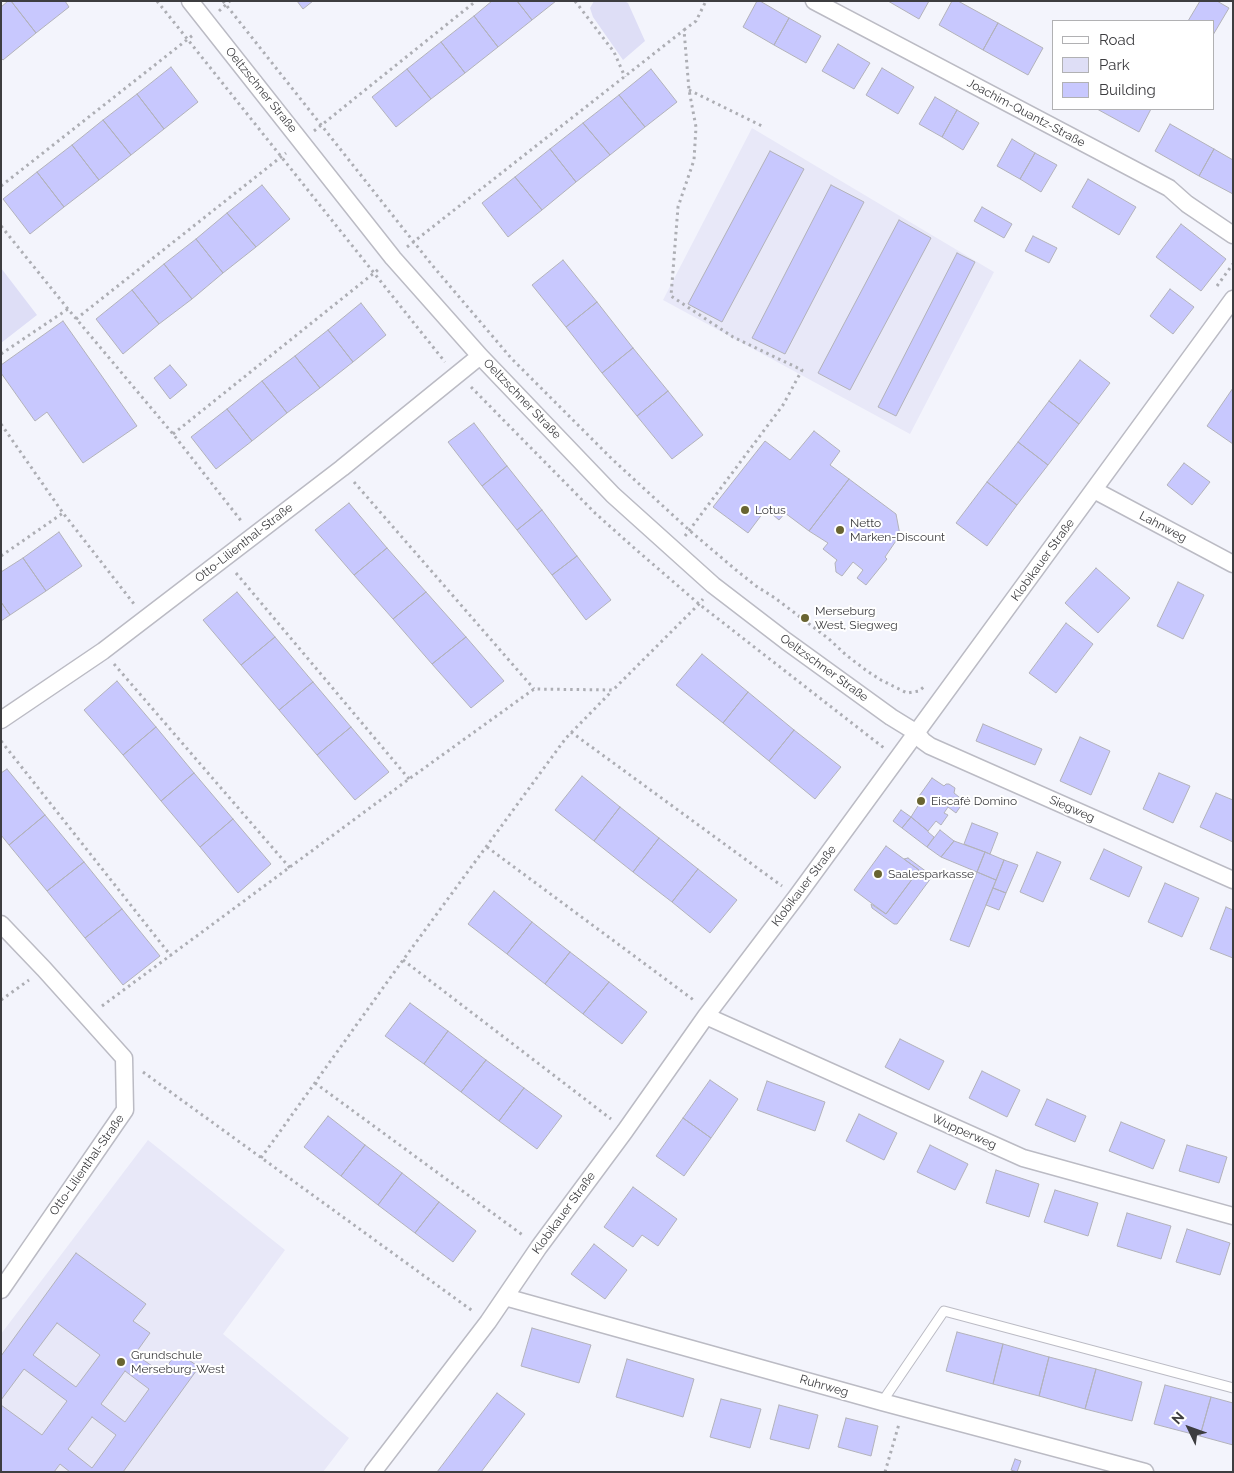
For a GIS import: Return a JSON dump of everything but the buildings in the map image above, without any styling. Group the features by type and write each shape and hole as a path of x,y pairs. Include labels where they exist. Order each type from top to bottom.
{"street":[{"name":"Oeltzschner Straße","path":"190,1 393,258 480,356 613,495 713,584 842,682 917,733"},
{"name":"Joachim-Quantz-Straße","path":"814,1 1169,188 1187,204 1233,235"},
{"name":"Klobikauer Straße","path":"373,1472 488,1322 539,1247 706,1016 917,733 1233,299"},
{"name":"Otto-Lilienthal-Straße","path":"1,720 103,652 342,468 480,356"},
{"name":"Lahnweg","path":"1094,490 1233,564"},
{"name":"Siegweg","path":"917,733 922,741 930,746 1233,880"},
{"path":"1,924 124,1058"},
{"name":"Wupperweg","path":"706,1016 1023,1158 1233,1216"},
{"name":"Otto-Lilienthal-Straße","path":"1,1290 125,1110 124,1058"},
{"name":"Ruhrweg","path":"505,1297 882,1402 1145,1472"}],"lane":[{"path":"882,1402 944,1311 1233,1388"}],"path":[{"path":"1,186 188,40 225,3 230,1"},
{"path":"76,320 476,1"},
{"path":"575,1 614,52 625,77"},
{"path":"173,434 414,241 696,21 706,1"},
{"path":"225,3 432,265 511,358 612,459 730,565 829,639 867,671 881,680 908,692 919,691"},
{"path":"675,550 783,405 802,370 733,337 671,296 678,207 694,160 696,127 689,90 684,30"},
{"path":"689,90 762,126"},
{"path":"1,226 76,320 173,434 254,536"},
{"path":"1,354 68,309"},
{"path":"1,424 63,513 145,619"},
{"path":"342,468 534,689"},
{"path":"1,556 63,513"},
{"path":"224,559 409,779"},
{"path":"261,1158 403,960 571,732 700,604 713,584 730,565"},
{"path":"103,652 290,868"},
{"path":"86,1018 534,689 613,690"},
{"path":"571,732 797,896"},
{"path":"1,741 171,956"},
{"path":"487,847 699,1004 706,1016"},
{"path":"403,960 625,1130"},
{"path":"1,1000 44,969"},
{"path":"124,1058 488,1322"},
{"path":"315,1083 539,1247"},
{"path":"885,1472 904,1408"}],"shaded area":[{"path":"752,128 994,272 910,434 663,300"},
{"path":"148,1140 285,1250 223,1334 349,1438 323,1472 1,1472 1,1334"}],"green space":[{"path":"594,1 624,1 628,3 645,41 623,60 593,17 590,8"},
{"path":"1,268 37,315 1,343"}],"place":[{"name":"Lotus","path":"745,510"},
{"name":"Netto Marken-Discount","path":"840,530"},
{"name":"Merseburg West, Siegweg","path":"805,618"},
{"name":"Eiscafé Domino","path":"921,801"},
{"name":"Saalesparkasse","path":"878,874"},
{"name":"Grundschule Merseburg-West","path":"121,1362"}]}
